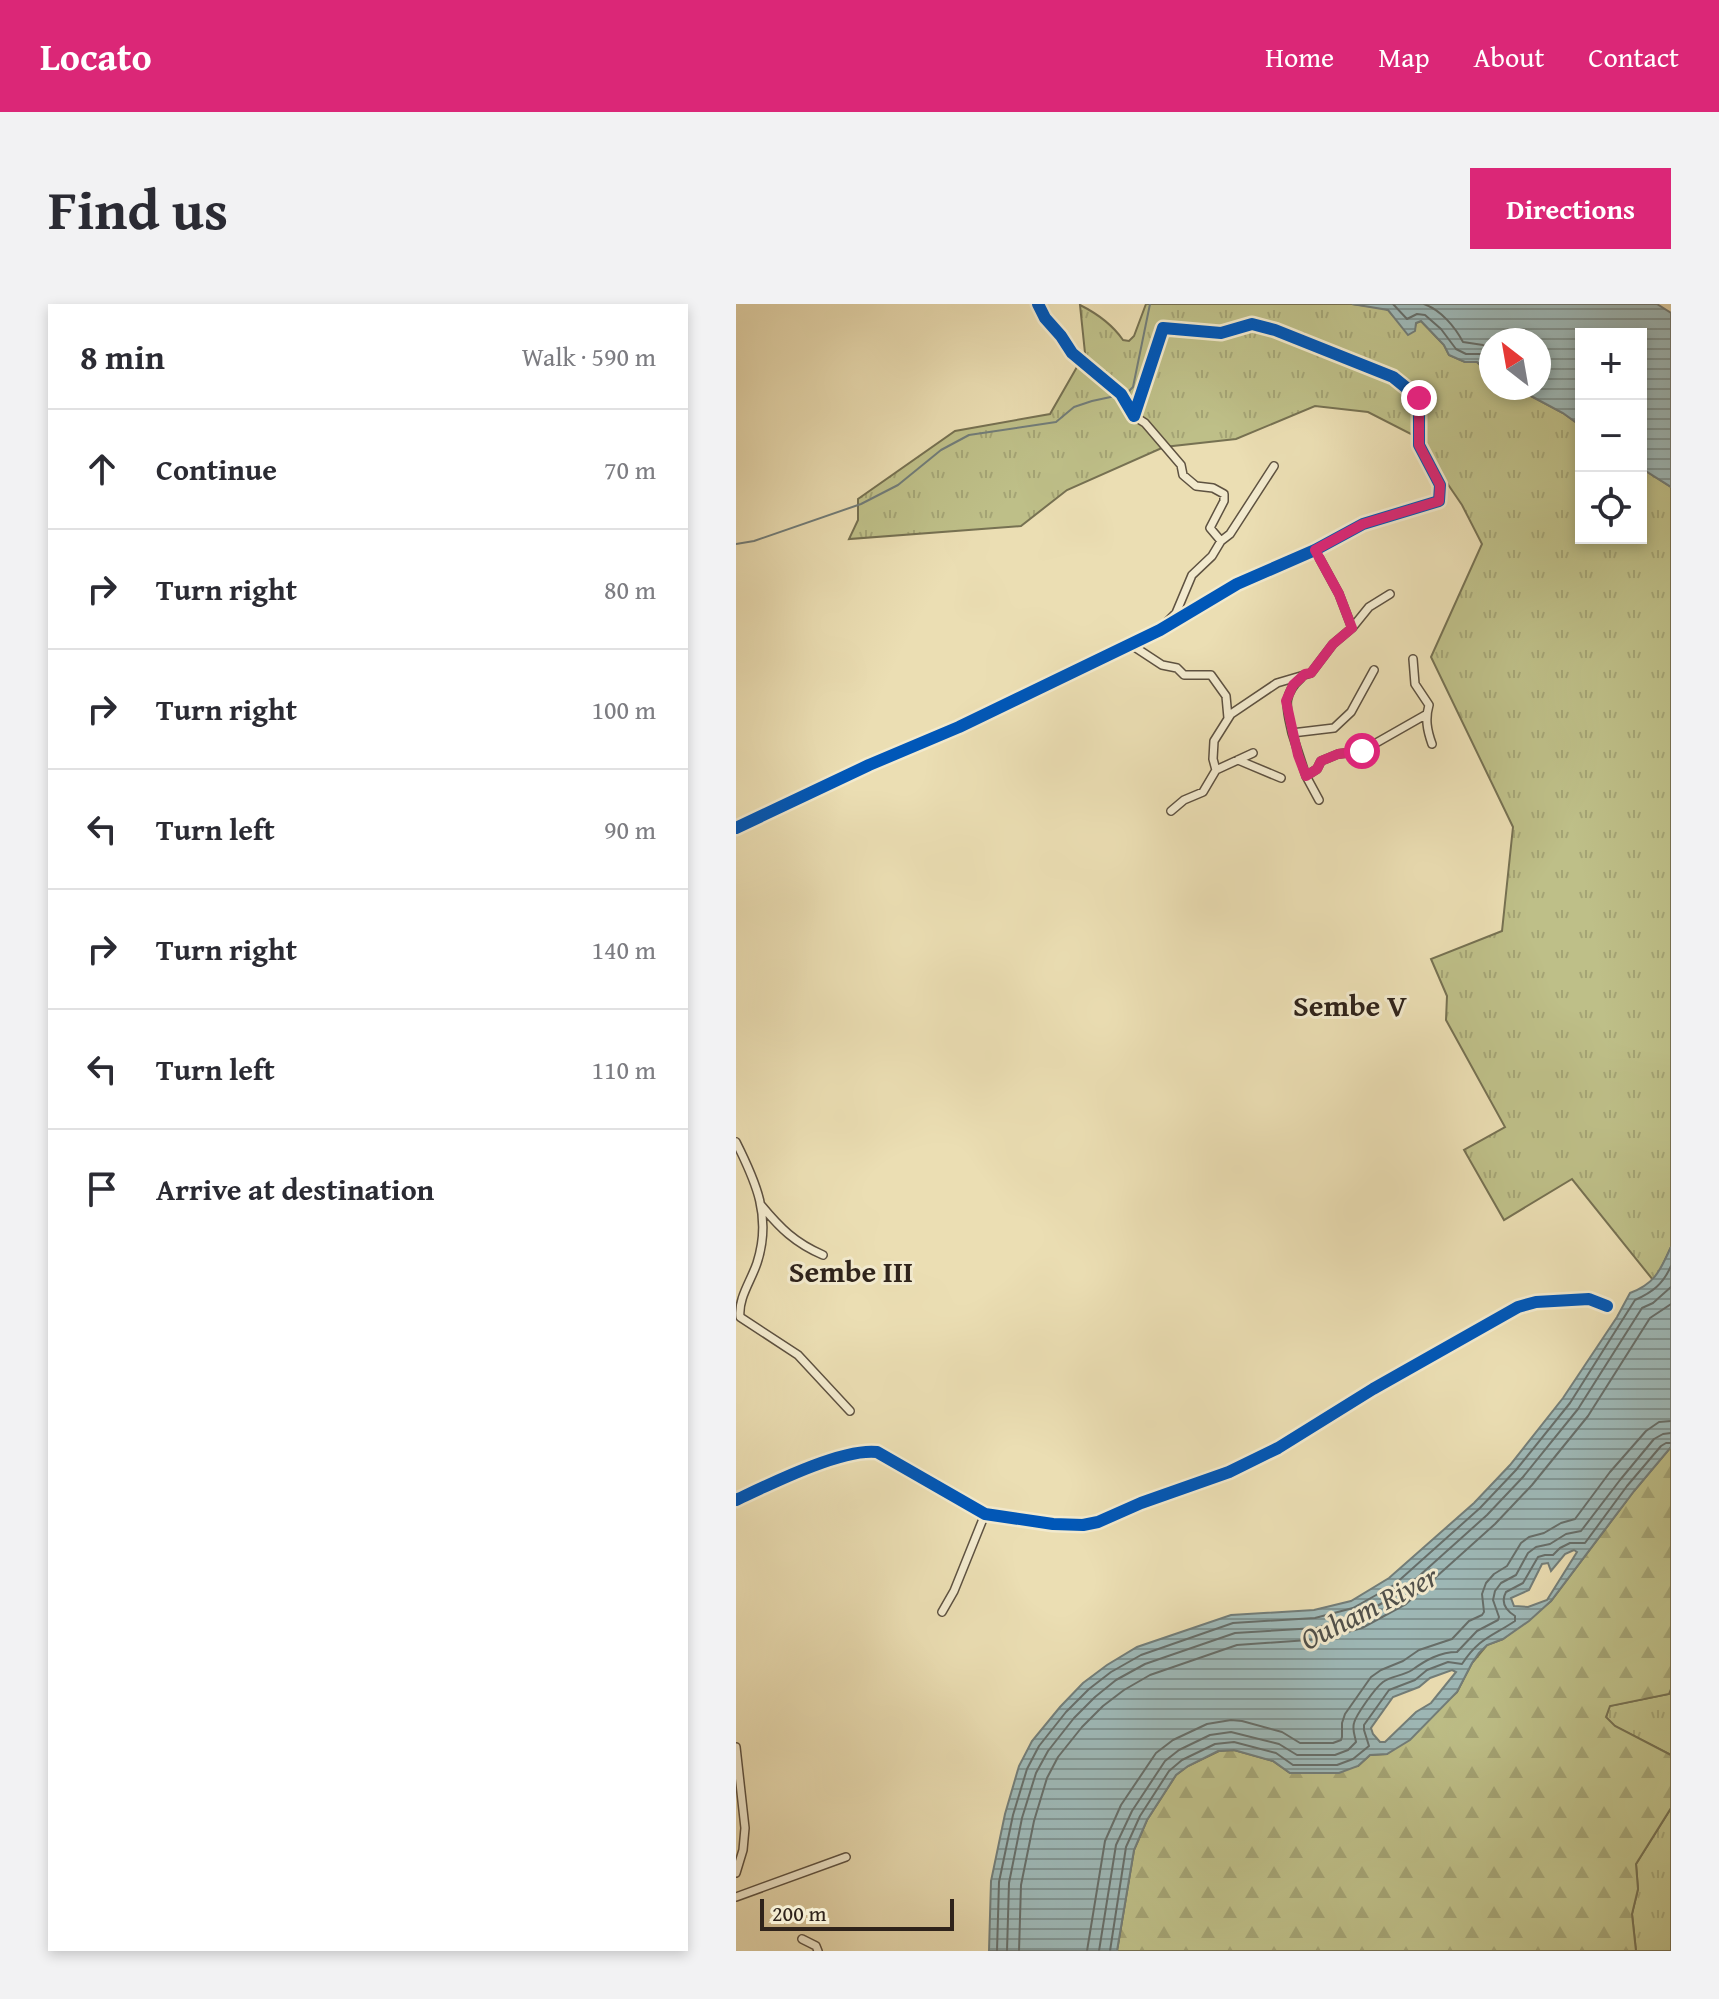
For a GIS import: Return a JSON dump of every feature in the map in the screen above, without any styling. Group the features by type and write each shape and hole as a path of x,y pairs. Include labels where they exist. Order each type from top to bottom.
{"street":[{"path":"1038,304 1072,353 1121,394 1134,416 1145,423 1181,465 1183,475 1196,486 1213,488 1224,494 1224,501 1210,528 1221,541"},
{"path":"736,828 869,765 959,727 1160,630 1237,584 1315,550 1363,524 1439,501 1440,485 1419,445 1419,398 1393,377 1275,330 1252,324 1221,333 1163,328 1134,416"},
{"path":"1160,630 1176,613 1192,575 1230,534 1274,466"},
{"path":"1315,550 1339,594 1352,628"},
{"path":"1216,770 1214,741 1231,714 1277,683 1311,673 1333,644 1352,628 1369,607 1390,594"},
{"path":"1130,644 1162,665 1177,668 1184,675 1211,675 1226,696 1228,720"},
{"path":"1413,659 1415,684 1429,705 1427,729 1432,744"},
{"path":"1292,733 1334,728 1351,712 1374,670"},
{"path":"1305,674 1293,685 1286,701 1292,733 1306,776 1319,800"},
{"path":"1306,776 1317,769 1321,761 1338,754 1362,751 1427,714"},
{"path":"1171,811 1184,800 1203,792 1216,770 1253,753"},
{"path":"1238,760 1281,778"},
{"path":"736,1142 758,1191 763,1236 757,1262 739,1307 740,1317 798,1355 850,1411"},
{"path":"760,1203 778,1225 804,1247 823,1255"},
{"path":"736,1500 833,1459 868,1451 877,1452 985,1514 1053,1524 1098,1522 1141,1503 1229,1472 1278,1448 1373,1389 1518,1307 1536,1302 1589,1299 1607,1306"},
{"path":"942,1612 954,1591 985,1514"},
{"path":"736,1747 745,1828 736,1873"},
{"path":"736,1897 846,1857"},
{"path":"802,1939 816,1946 818,1951"}],"green space":[{"path":"1146,304 1352,304 1383,308 1396,319 1415,327 1421,321 1444,345 1449,355 1479,364 1479,400 1539,400 1575,422 1575,544 1647,544 1647,472 1671,487 1671,1247 1653,1280 1572,1179 1504,1220 1464,1150 1505,1127 1446,1020 1447,996 1431,959 1502,931 1513,827 1431,657 1482,544 1462,505 1415,436 1368,412 1315,406 1236,439 1164,447 1067,490 1021,526 849,539 858,520 858,499 955,431 1050,414 1085,353 1080,305 1104,320 1123,340 1129,341 1134,336"},
{"path":"1671,1447 1671,1689 1669,1694 1610,1706 1606,1717 1615,1726 1671,1755 1671,1808 1636,1864 1638,1889 1632,1914 1636,1951 1117,1951 1134,1850 1147,1820 1176,1775 1219,1751 1234,1750 1273,1761 1290,1773 1358,1766 1370,1755 1387,1754 1457,1692 1472,1663 1487,1645 1503,1639 1551,1601"},
{"path":"1671,1689 1671,1755 1614,1726 1606,1718 1609,1706 1669,1694"},
{"path":"1671,1808 1671,1951 1636,1951 1632,1914 1638,1889 1636,1864"}],"water":[{"path":"1352,304 1657,304 1671,313 1671,487 1647,472 1647,328 1575,328 1575,422 1539,400 1551,400 1551,328 1479,328 1479,364 1449,355 1444,345 1421,321 1416,323 1415,331 1408,335 1388,310"},
{"name":"Ouham River","path":"1671,1247 1671,1447 1551,1601 1503,1639 1487,1645 1472,1663 1457,1692 1410,1740 1387,1754 1370,1755 1358,1766 1339,1773 1290,1773 1273,1761 1234,1750 1218,1751 1176,1775 1147,1820 1134,1850 1117,1951 989,1951 991,1881 1019,1766 1032,1741 1083,1683 1137,1647 1231,1615 1314,1610 1351,1601 1389,1578 1474,1503 1510,1465 1563,1398 1630,1293 1651,1280","holes":["1574,1550 1577,1552 1547,1600 1528,1607 1514,1606 1511,1598 1529,1590 1542,1564 1548,1563 1551,1571 1565,1554","1452,1670 1456,1672 1431,1703 1416,1712 1385,1742 1380,1742 1371,1728 1393,1697"]}],"waterway":[{"path":"1126,394 1133,387 1150,304"},
{"path":"736,544 754,541 861,504 898,485 941,450 969,435 1056,422 1074,407 1120,395"}],"cycle path":[{"path":"736,828 869,765 959,727 1160,630 1237,584 1315,550 1363,524 1439,501 1440,485 1419,445 1419,398 1393,377 1275,330 1252,324 1221,333 1163,328 1134,416 1121,394 1072,353 1038,304"},
{"path":"736,1500 826,1461 862,1452 877,1452 985,1514 1053,1524 1098,1522 1141,1503 1229,1472 1278,1448 1373,1389 1518,1307 1536,1302 1589,1299 1607,1306"}],"district":[{"name":"Sembe V","path":"1350,1006"},
{"name":"Sembe III","path":"851,1272"}],"route":[{"path":"1362,751 1338,754 1321,761 1317,769 1306,776 1286,701 1293,685 1305,674 1311,673 1333,644 1352,628 1339,594 1315,550 1363,524 1439,501 1440,485 1419,445 1419,398"}]}
